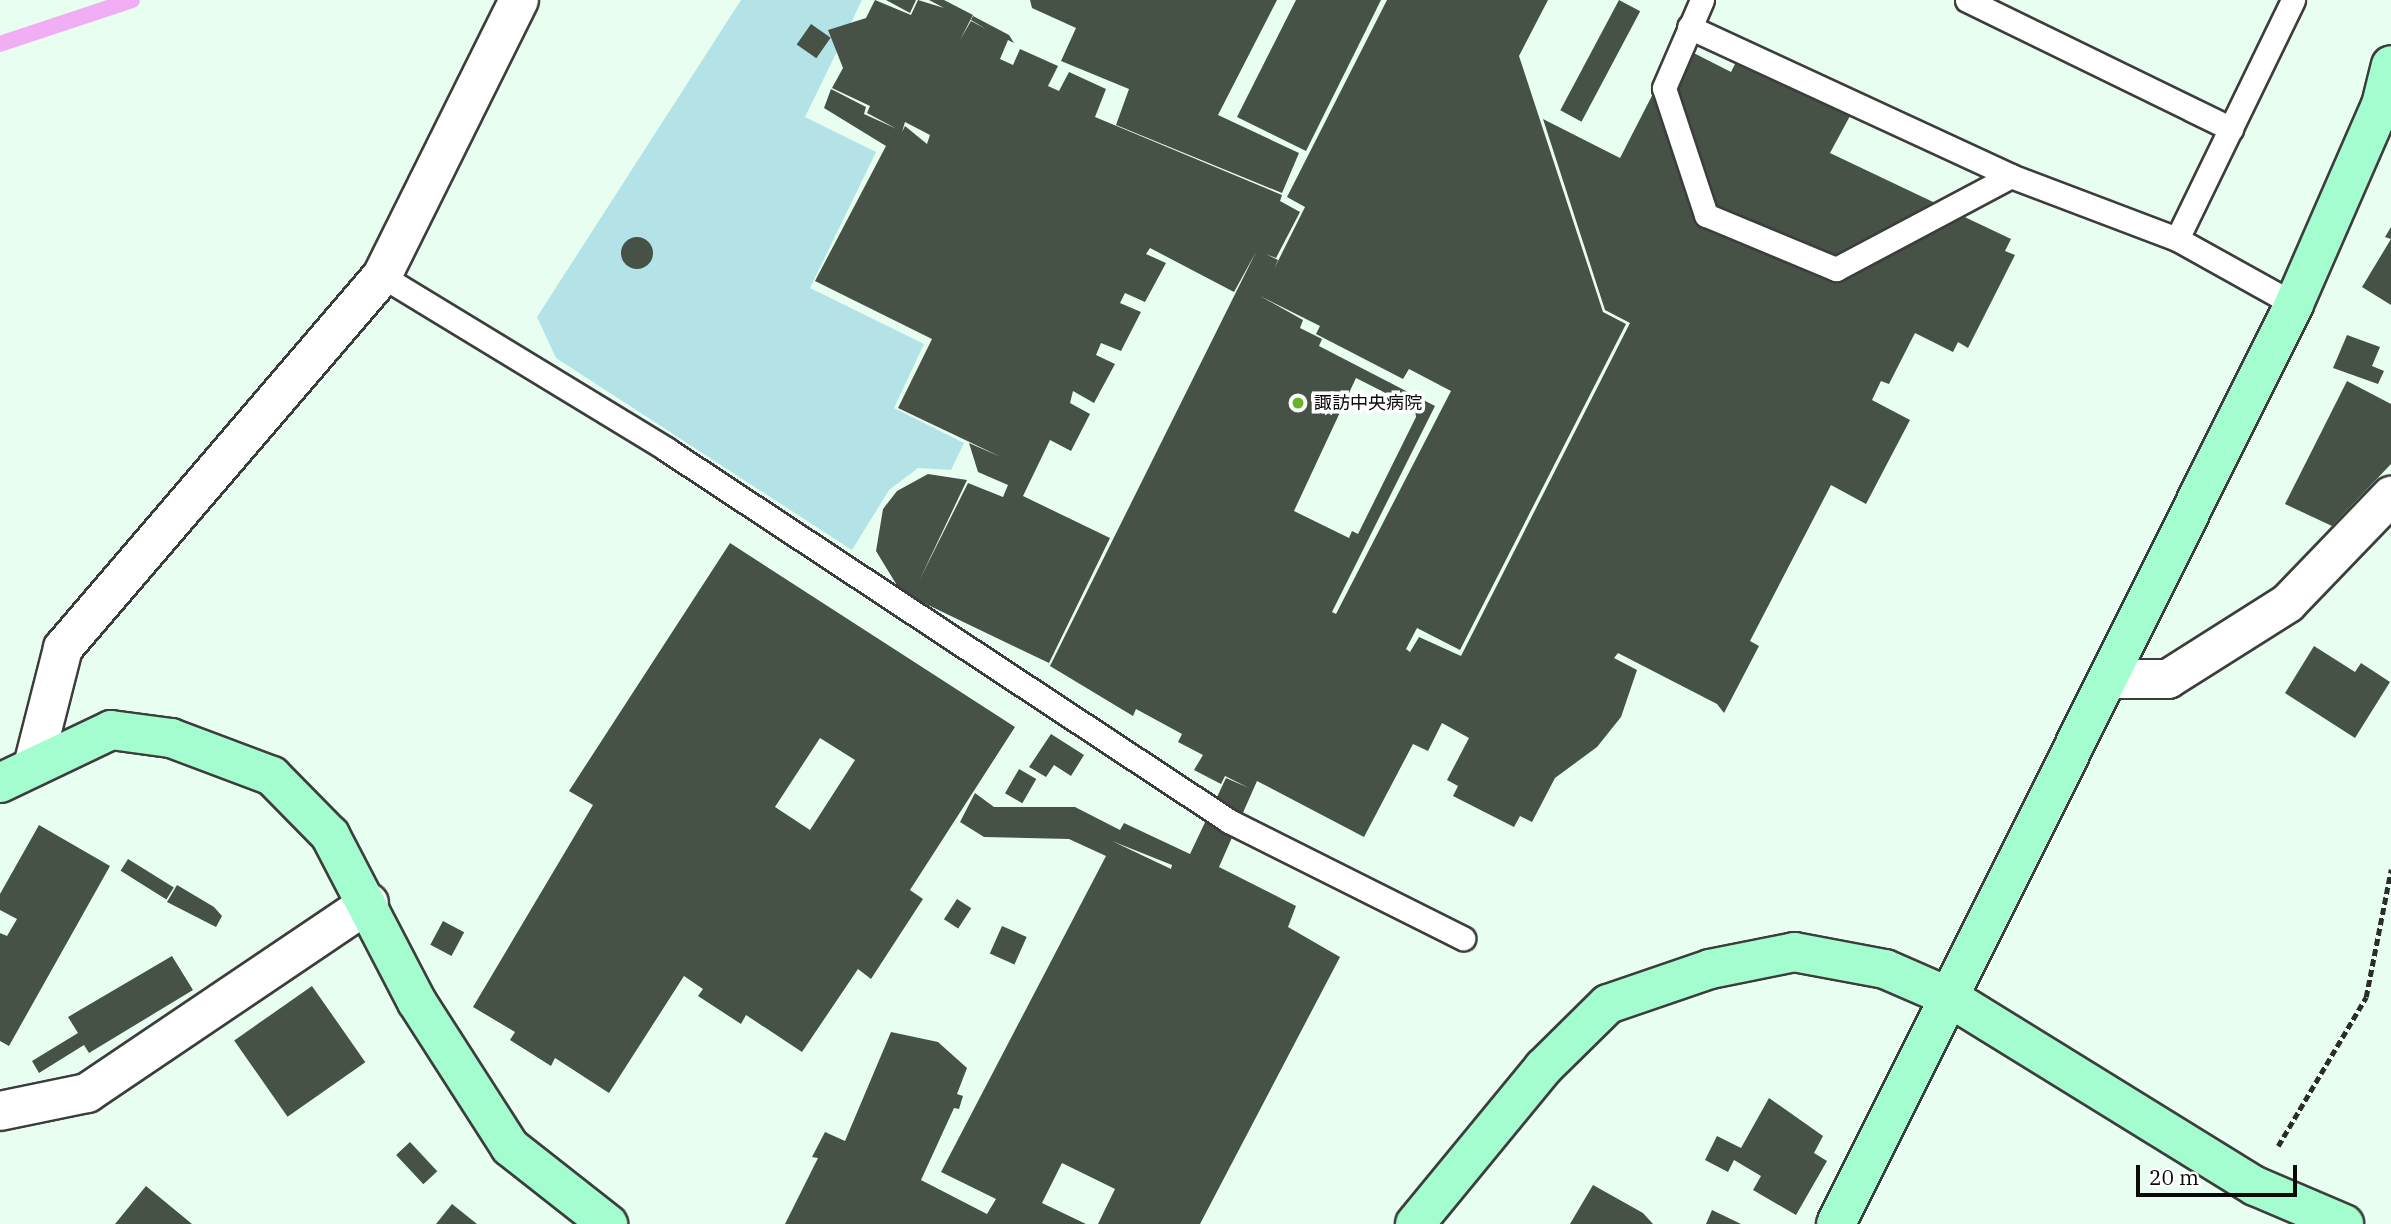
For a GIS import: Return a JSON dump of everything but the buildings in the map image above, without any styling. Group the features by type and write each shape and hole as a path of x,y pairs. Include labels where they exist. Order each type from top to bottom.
{"street":[{"path":"34,762 63,648 382,276 519,0"},
{"path":"1836,1224 1947,996 2111,680 2294,304 2381,105 2391,65"},
{"path":"2111,680 2168,679 2288,603 2391,496"},
{"path":"0,783 34,762 111,730 171,738 272,776 330,835 369,903 417,1002 510,1147 608,1224"},
{"path":"0,1111 88,1093 369,903"},
{"path":"1415,1224 1543,1068 1608,1004 1710,969 1794,952 1885,968 1947,996 2255,1186 2344,1224"}],"lane":[{"path":"1702,0 1664,88 1706,215 1836,269 2011,176"},
{"path":"1967,0 2231,129"},
{"path":"2177,239 2231,129 2284,3"},
{"path":"1689,27 2011,176 2177,239 2294,304"},
{"path":"382,276 666,449 1229,821 1463,938"}],"path":[{"path":"2255,1186 2365,997 2391,869"}],"shaded area":[{"path":"741,0 862,0 805,117 876,152 810,288 924,344 894,408 964,443 951,470 918,468 889,490 852,550 556,358 537,317"}],"waterway":[{"path":"0,44 132,0"}],"place":[{"name":"諏訪中央病院","path":"1298,403"}]}
